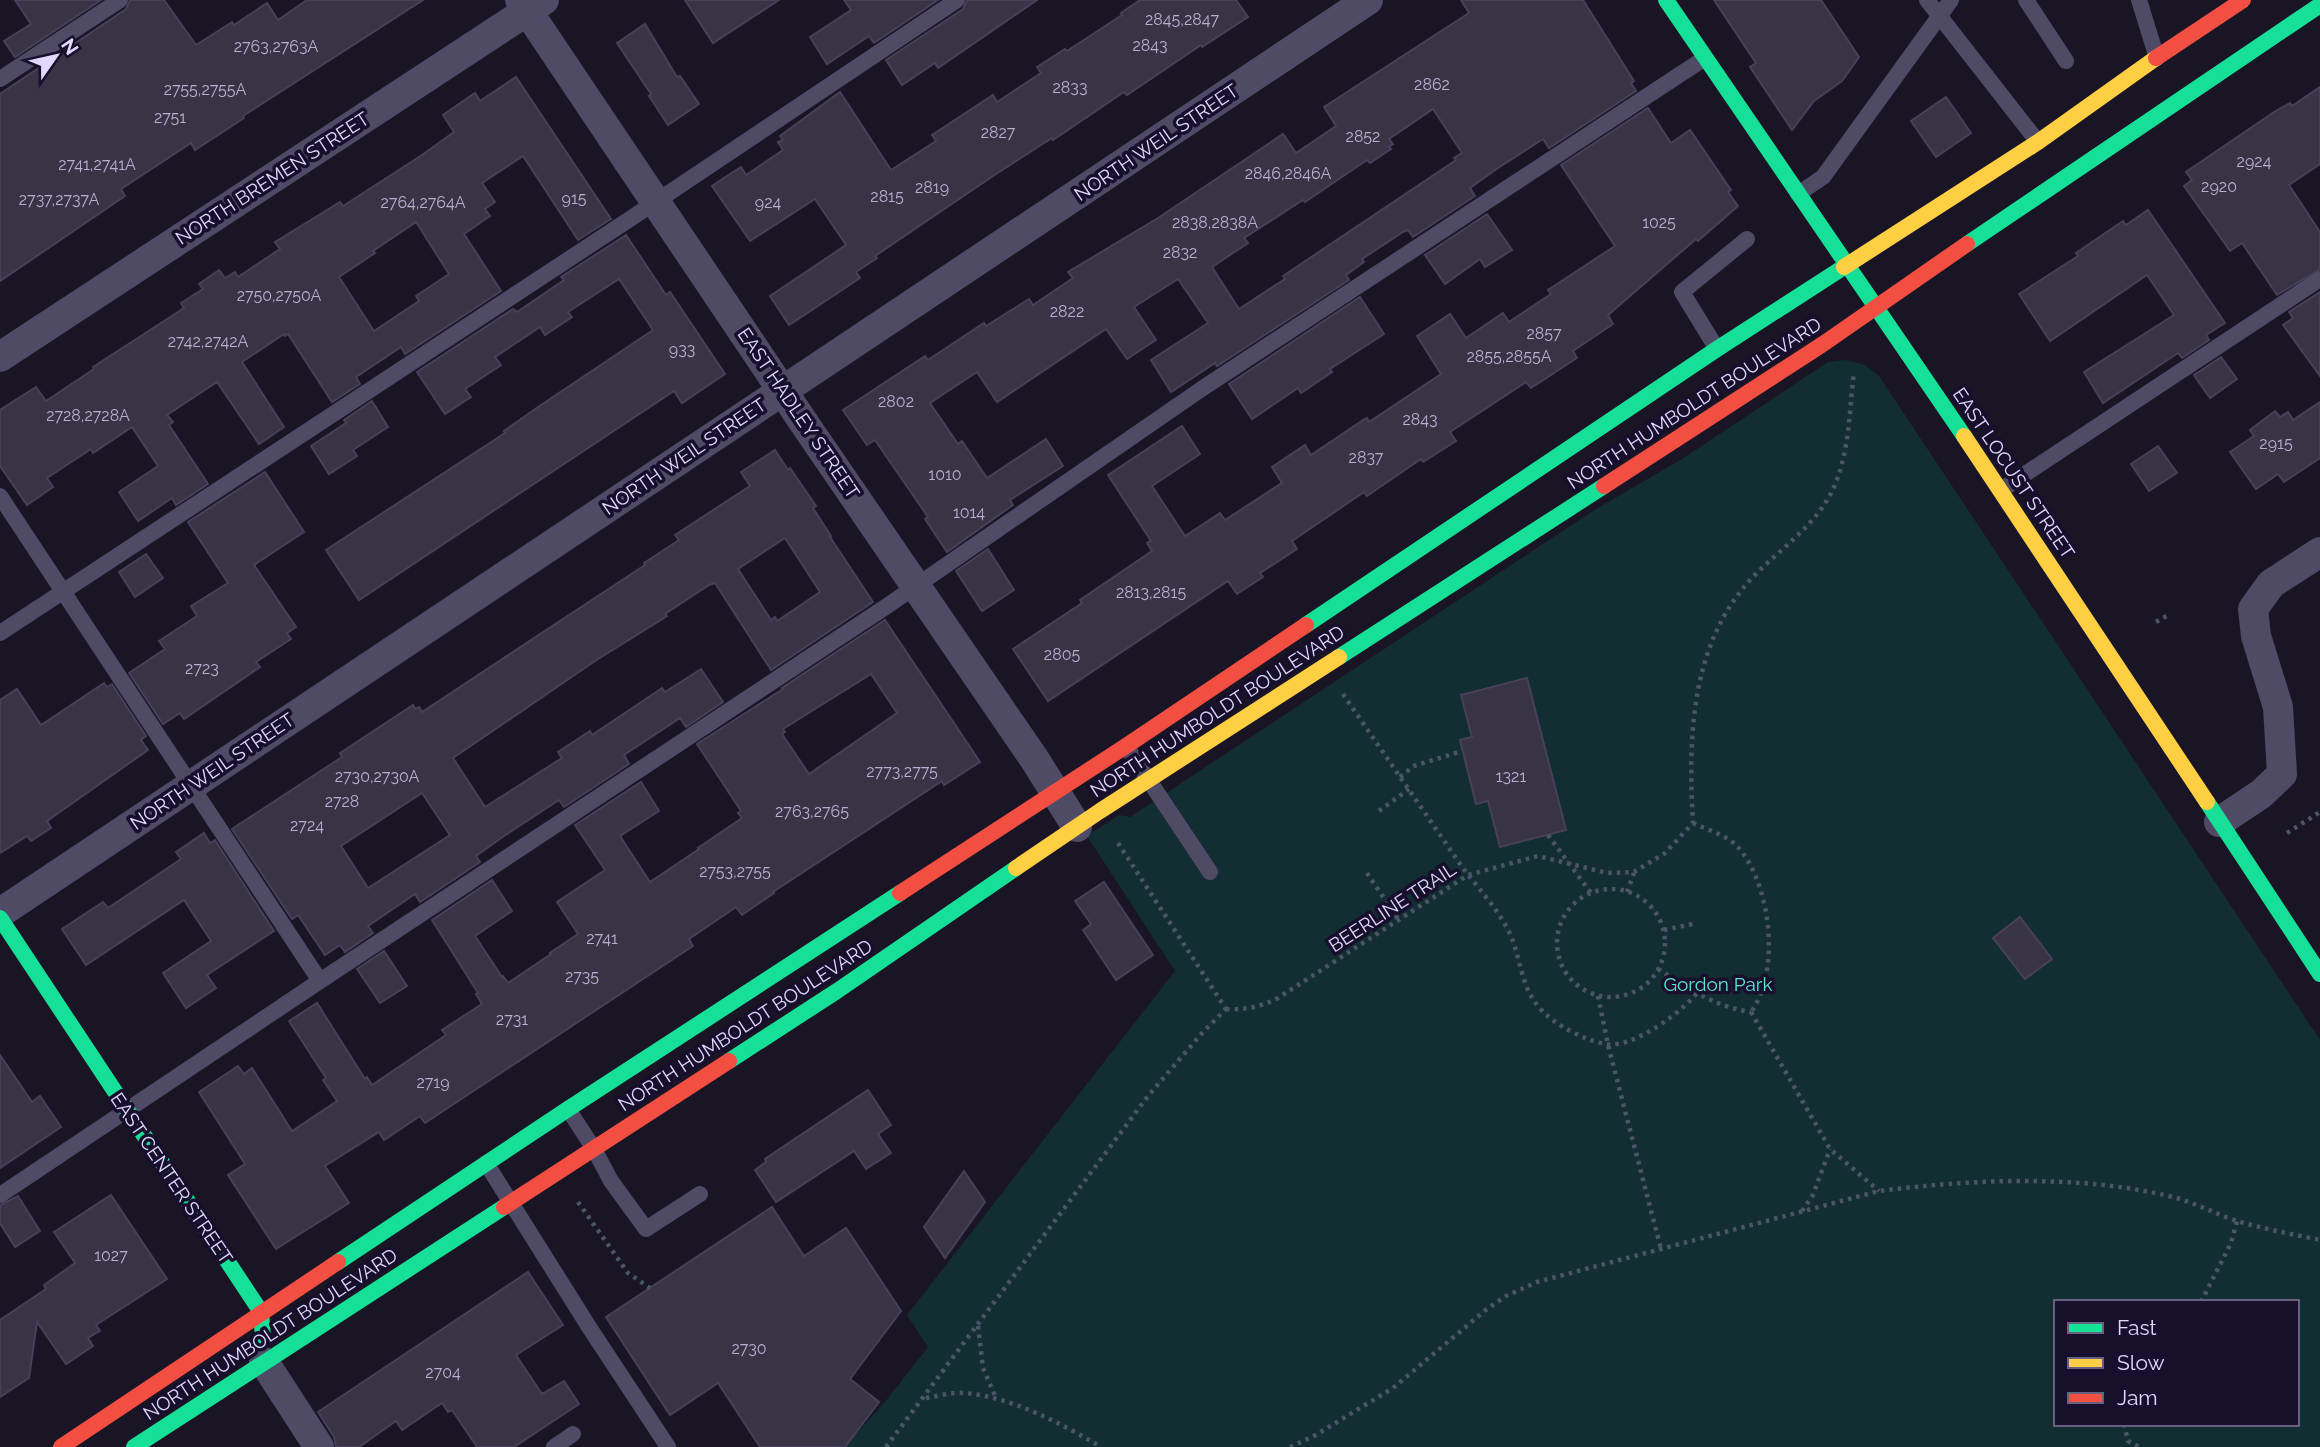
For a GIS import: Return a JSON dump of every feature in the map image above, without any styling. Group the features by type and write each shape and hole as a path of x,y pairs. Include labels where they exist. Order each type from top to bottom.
{"main road":[{"name":"EAST LOCUST STREET","path":"1666,0 2001,490 2320,974"},
{"path":"1847,265 2038,142 2244,0"},
{"name":"NORTH HUMBOLDT BOULEVARD","path":"134,1447 837,991 1077,827 1877,308 2054,183 2320,5"},
{"name":"NORTH HUMBOLDT BOULEVARD","path":"61,1447 568,1109 1126,746 1717,349 1847,265"},
{"name":"EAST CENTER STREET","path":"0,918 261,1312"},
{"path":"261,1312 264,1362"}],"street":[{"name":"NORTH WEIL STREET","path":"0,913 1368,0"},
{"name":"EAST HADLEY STREET","path":"531,4 783,391 1056,792 1077,827"},
{"name":"NORTH BREMEN STREET","path":"0,357 531,4"},
{"path":"2219,822 2261,794 2282,774 2278,707 2256,636 2253,609 2270,584 2320,552"},
{"path":"264,1362 319,1447"}],"lane":[{"path":"0,79 120,0"},
{"path":"0,633 657,201 957,0"},
{"path":"1927,0 2038,142"},
{"path":"1798,194 1823,177 1951,0"},
{"path":"2026,0 2066,61"},
{"path":"2139,0 2157,58"},
{"path":"0,1195 916,586 1203,387 1705,58"},
{"path":"1717,349 1682,292 1748,239"},
{"path":"2001,490 2320,279"},
{"path":"0,496 320,981"},
{"path":"1126,746 1210,872"},
{"path":"568,1109 611,1181 646,1229 700,1194"},
{"path":"486,1163 668,1447"},
{"path":"554,1447 573,1434"}],"path":[{"path":"1627,892 1634,872 1665,853 1693,823 1691,785 1694,710 1701,672 1726,611 1753,577 1812,520 1833,488 1846,445 1854,372"},
{"path":"2156,622 2168,615"},
{"path":"1342,693 1507,926 1520,974 1530,997 1549,1017 1573,1032 1608,1045 1636,1038 1675,1016 1702,986"},
{"path":"1400,777 1414,766 1462,751"},
{"path":"1379,811 1409,789"},
{"path":"2287,833 2318,813 2320,820"},
{"path":"1693,823 1723,836 1737,847 1763,896 1770,942 1760,1000 1751,1012"},
{"path":"1548,835 1591,893"},
{"path":"886,1447 1149,1097 1203,1032 1226,1009 1118,843"},
{"name":"BEERLINE TRAIL","path":"1226,1009 1247,1010 1265,1005 1468,874 1538,856 1607,873 1634,872"},
{"path":"1367,873 1398,919"},
{"path":"1609,889 1627,892 1643,900 1656,913 1664,930 1665,948 1652,979 1638,990 1622,996 1598,996 1574,983 1563,969 1558,953 1557,934 1564,917 1575,903 1591,893 1609,889"},
{"path":"1664,930 1697,923"},
{"path":"1658,969 1697,994 1735,1010 1751,1012"},
{"path":"1598,996 1608,1045 1661,1249"},
{"path":"1751,1012 1830,1149 1879,1191"},
{"path":"1802,1211 1813,1195 1830,1149"},
{"path":"1290,1447 1314,1436 1393,1388 1506,1296 1537,1282 1879,1191 1937,1184 2072,1183 2130,1189 2178,1199 2237,1221 2320,1240"},
{"path":"578,1202 628,1273 650,1288"},
{"path":"2202,1300 2231,1243 2237,1221"},
{"path":"977,1325 983,1368 997,1399"},
{"path":"925,1398 961,1393 997,1399 1067,1427 1101,1447"},
{"path":"2124,1426 2128,1440 2139,1447"}],"green space":[{"name":"Gordon Park","path":"1846,360 1865,365 1879,376 2320,1040 2320,1447 844,1447 885,1402 928,1347 907,1315 1175,971 1087,836 1119,815 1130,817 1596,509 1682,459 1828,362"}],"building":[{"path":"15,0 101,0 15,57 4,41 31,24"},
{"path":"130,0 164,0 196,45 232,22 234,25 267,3 278,20 307,0 423,0 195,150 191,143 121,189 125,196 0,281 0,94 126,9"},
{"path":"685,0 779,0 713,43"},
{"path":"844,0 938,0 874,43 869,36 827,64 810,37 851,10"},
{"path":"967,0 1037,0 938,68 935,63 902,85 886,60 963,9"},
{"path":"1140,0 1236,0 1248,17 1127,95 1124,92 1053,140 1052,138 996,174 875,256 877,258 856,272 860,278 789,325 770,296 846,245 815,199 750,241 712,186 741,167 746,175 783,150 778,142 783,140 780,136 840,92 891,170 936,141 932,135 993,95 997,102 1041,73 1037,67 1065,49 1067,51"},
{"path":"1461,0 1583,0 1634,81 1631,83 1636,91 1549,148 1543,139 1498,168 1470,188 1475,196 1413,237 1408,230 1403,232 1362,259 1364,262 1346,275 1349,280 1217,366 1215,363 1171,392 1151,360 1208,323 1178,279 1134,307 1156,340 1127,359 1106,329 997,402 977,372 930,403 958,444 962,441 987,478 1046,439 1063,466 1010,500 1013,505 947,552 925,519 928,517 875,440 867,445 843,410 925,356 928,360 984,323 986,326 1029,299 1033,305 1073,278 1068,272 1158,218 1283,134 1296,153 1336,126 1324,107 1469,13","holes":["1433,109 1462,153 1454,158 1456,160 1283,276 1285,279 1239,309 1212,267 1248,243 1244,238 1303,200 1305,202 1367,160 1370,163 1391,149 1389,147 1393,144 1389,139"]},
{"path":"1714,0 1821,0 1859,57 1842,81 1814,101 1792,130 1750,67 1756,63"},
{"path":"645,24 677,77 680,76 699,104 668,125 617,43"},
{"path":"516,77 611,219 578,240 523,156 482,183 495,202 485,209 490,216 464,234 501,291 405,354 401,347 356,377 360,384 332,402 288,334 284,334 242,362 284,427 259,444 217,382 167,415 173,422 169,425 208,484 176,505 172,498 138,521 119,492 158,466 132,427 93,453 91,449 47,478 53,487 27,505 0,466 0,410 36,387 46,401 184,308 181,303 203,289 199,284 219,270 225,278 235,272 238,277 280,249 275,242 340,202 343,206 422,155 454,132 443,115 475,93 480,101","holes":["416,222 449,274 416,296 419,301 374,331 339,277"]},
{"path":"2320,87 2320,164 2289,185 2320,232 2320,269 2277,295 2242,243 2230,251 2184,186 2192,180 2186,172 2274,112 2290,103 2292,106"},
{"path":"1946,97 1971,133 1936,157 1911,121"},
{"path":"1648,108 1671,143 1690,130 1731,190 1728,192 1738,206 1608,315 1613,324 1573,351 1577,358 1531,388 1526,382 1450,432 1456,441 1423,462 1421,459 1367,496 1364,492 1292,541 1297,549 1260,573 1263,577 1237,594 1228,581 1048,701 1013,649 1082,603 1080,600 1152,551 1147,543 1151,541 1108,475 1182,426 1200,454 1152,486 1185,536 1220,513 1225,520 1282,483 1272,467 1305,445 1311,455 1363,420 1367,418 1369,422 1441,374 1417,336 1450,314 1466,338 1503,313 1509,322 1551,294 1548,290 1615,246 1561,165"},
{"path":"2148,210 2225,323 2206,335 2209,340 2182,358 2178,353 2103,403 2084,372 2174,315 2147,275 2050,341 2019,294 2078,256 2076,253 2123,221 2126,225"},
{"path":"1487,214 1512,250 1485,267 1480,259 1445,284 1425,255"},
{"path":"626,235 666,295 670,292 725,374 682,403 674,391 359,600 326,550 505,433 504,431 538,407 653,330 619,279 568,312 572,317 545,335 540,327 495,357 501,365 465,389 471,397 445,414 417,372 513,309 517,312 564,280 561,277"},
{"path":"2320,292 2320,376 2283,325 2293,318 2289,312"},
{"path":"1360,297 1384,334 1330,369 1332,372 1301,393 1298,388 1252,419 1229,384"},
{"path":"2221,357 2237,379 2210,398 2194,375"},
{"path":"372,401 388,427 353,450 357,456 329,474 311,446 346,423 344,420"},
{"path":"2320,402 2320,458 2284,482 2278,474 2256,489 2230,452 2254,436 2250,430 2275,411 2280,417 2288,412 2293,420"},
{"path":"2158,446 2177,473 2149,491 2131,464"},
{"path":"775,450 816,506 813,508 830,537 873,602 771,670 715,583 709,585 665,614 667,616 595,661 453,758 485,807 562,758 558,752 590,731 592,735 662,688 665,692 701,669 723,702 686,727 680,718 624,755 629,764 564,807 559,800 504,836 476,856 480,862 420,902 415,894 368,926 373,933 345,952 340,945 325,955 298,915 292,919 232,829 342,757 340,753 413,705 415,709 419,707 422,712 645,565 644,563 679,540 675,535 750,486 741,472","holes":["785,538 820,592 777,621 775,617 771,620 738,569","422,793 450,835 368,888 341,846"]},
{"path":"265,472 304,532 254,565 296,627 287,633 291,639 256,662 260,667 184,719 180,713 163,724 129,673 165,649 159,641 197,616 191,606 228,583 188,522"},
{"path":"988,549 1014,590 982,611 956,571"},
{"path":"146,554 163,578 135,597 119,572"},
{"path":"885,620 980,762 944,785 942,781 742,915 736,907 689,939 693,946 425,1123 420,1116 384,1140 379,1132 325,1166 349,1203 276,1249 228,1175 245,1164 199,1092 238,1066 244,1074 252,1068 292,1131 337,1101 323,1080 326,1078 289,1021 317,1003 365,1079 367,1077 372,1085 446,1035 442,1030 482,1004 476,994 478,993 432,920 492,880 512,911 475,936 508,983 578,934 557,902 605,870 575,825 641,782 659,811 620,836 650,882 742,818 738,813 741,811 697,744","holes":["871,674 897,713 809,774 782,734 785,732 783,729"]},
{"path":"1527,678 1566,830 1500,847 1488,801 1476,804 1460,740 1472,737 1461,695"},
{"path":"104,683 107,687 112,684 146,736 141,740 148,750 47,821 51,828 31,841 27,836 0,853 0,700 17,689 41,725"},
{"path":"204,833 210,843 215,840 274,931 207,975 216,988 186,1008 163,973 211,941 184,900 86,965 62,929 103,902 108,908 181,859 176,852"},
{"path":"1104,882 1153,955 1116,980 1083,930 1091,924 1075,901"},
{"path":"2020,917 2052,959 2025,979 1993,938"},
{"path":"384,951 407,986 380,1003 357,969"},
{"path":"0,1055 32,1102 40,1096 61,1127 0,1168"},
{"path":"868,1090 891,1125 878,1134 891,1153 866,1169 854,1151 776,1202 755,1170 766,1162 765,1159"},
{"path":"964,1171 985,1202 945,1258 924,1227"},
{"path":"111,1195 167,1279 96,1325 100,1331 88,1338 93,1346 66,1364 37,1322 29,1378 0,1397 0,1320 46,1289 44,1285 75,1263 54,1232"},
{"path":"18,1196 40,1231 15,1247 0,1223 0,1205"},
{"path":"772,1207 804,1256 846,1228 901,1311 850,1379 879,1402 845,1447 760,1447 718,1383 670,1415 606,1317"},
{"path":"528,1272 563,1325 516,1355 542,1394 564,1381 579,1404 514,1447 477,1447 452,1410 448,1412 442,1403 402,1430 396,1421 359,1447 336,1447 334,1437 318,1412"}],"traffic: fast":[{"path":"1666,0 1964,436"},
{"path":"1967,244 2320,5"},
{"path":"1306,625 1844,267"},
{"path":"1339,657 1604,486"},
{"path":"2207,802 2320,974"},
{"path":"729,1061 837,991 1016,868"},
{"path":"338,1262 900,893"},
{"path":"0,918 261,1312 263,1338"},
{"path":"134,1447 504,1207"}],"traffic: slow":[{"path":"1844,267 2038,142 2156,58"},
{"path":"1964,436 2207,802"},
{"path":"1016,868 1339,657"}],"traffic: jam":[{"path":"2156,58 2243,0"},
{"path":"1604,486 1823,344 1967,244"},
{"path":"900,893 1306,625"},
{"path":"504,1207 729,1061"},
{"path":"61,1447 338,1262"}]}
